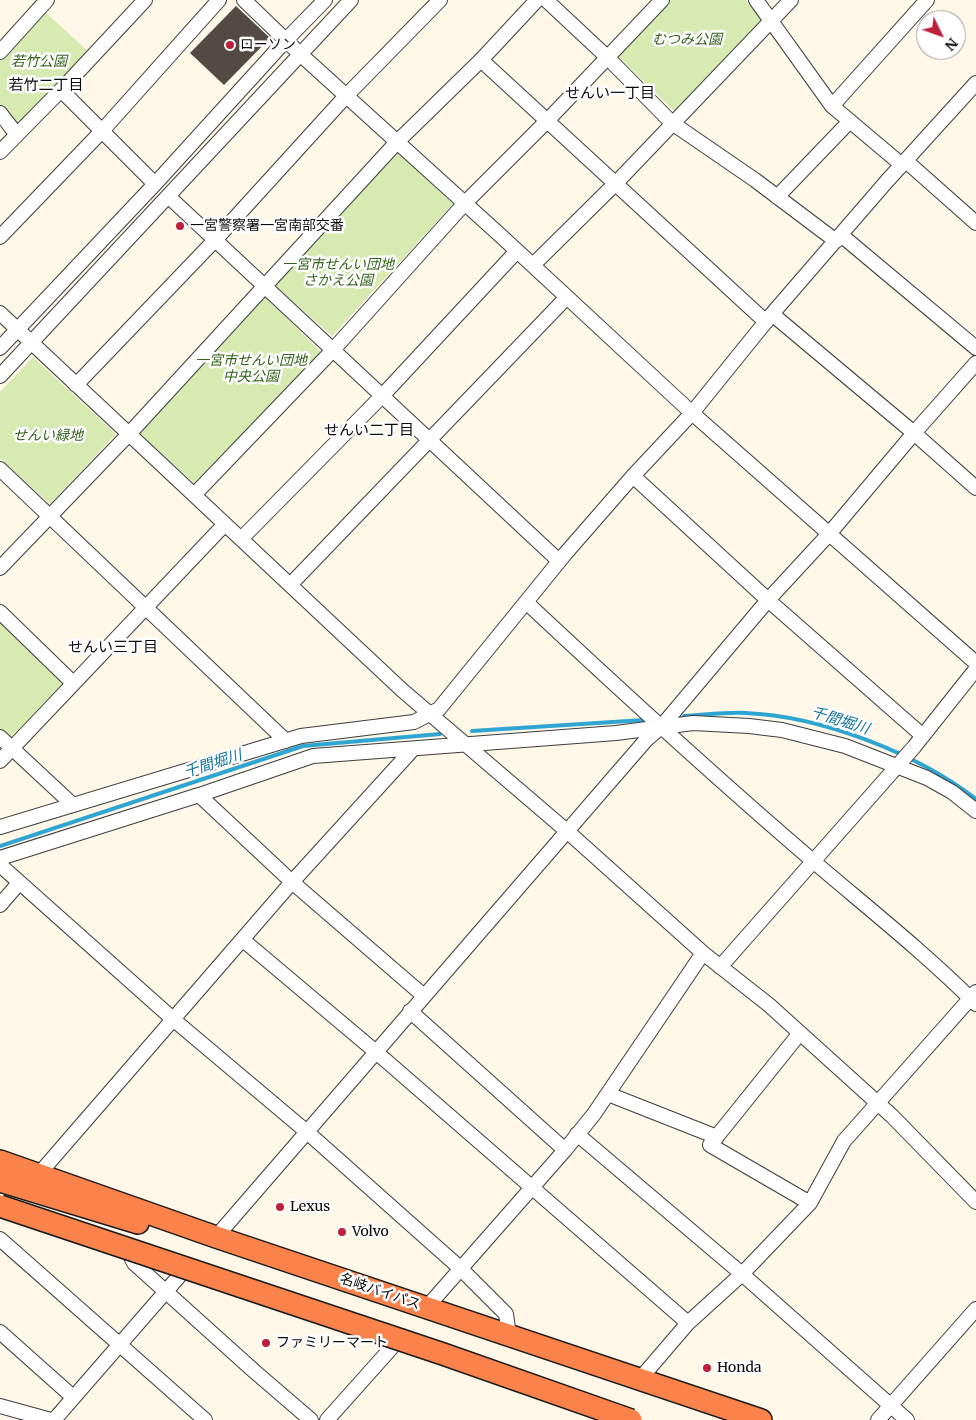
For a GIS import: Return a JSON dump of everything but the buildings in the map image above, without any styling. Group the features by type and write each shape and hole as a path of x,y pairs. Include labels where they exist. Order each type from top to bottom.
{"highway":[{"name":"名岐バイパス","path":"0,1161 216,1237 761,1420"},
{"path":"0,1181 53,1199 172,1233 216,1237"},
{"path":"3,1209 125,1245 402,1336 617,1417"},
{"path":"3,1209 443,1354 617,1417 640,1420"}],"street":[{"path":"0,52 47,0"},
{"path":"0,152 145,0"},
{"path":"0,237 102,131 219,0"},
{"path":"0,348 325,0"},
{"path":"0,376 351,0"},
{"path":"76,385 215,240 346,96 440,0"},
{"path":"0,568 129,434 397,142 480,60 537,0"},
{"path":"546,0 607,57 672,123 838,238 976,348"},
{"path":"194,495 333,350 465,204 662,0"},
{"path":"756,0 832,106 976,223"},
{"path":"533,265 616,183 791,0"},
{"path":"832,106 926,0"},
{"path":"247,1 346,96 533,265 692,413 976,662"},
{"path":"480,60 769,318 914,433 976,488"},
{"path":"0,827 300,736 414,722 439,709 559,561 633,476 692,413 769,318 976,83"},
{"path":"61,90 155,184"},
{"path":"0,113 18,135"},
{"path":"777,197 850,121"},
{"path":"168,196 559,561"},
{"path":"241,539 382,396 517,251"},
{"path":"290,585 567,297"},
{"path":"0,313 402,690 467,744 720,967 769,1005 878,1102 976,1202"},
{"path":"216,1237 646,740 661,727 768,600 828,534 976,363"},
{"path":"1,472 286,741"},
{"path":"633,476 768,600 923,736"},
{"path":"0,761 225,524"},
{"path":"526,602 661,727 813,861 974,998 844,1141 810,1203 742,1274 688,1323 640,1378"},
{"path":"0,612 73,683"},
{"path":"720,967 914,747 976,669"},
{"path":"0,858 313,756 616,733 693,724 749,726 782,730 845,746 899,764 944,787 976,811"},
{"path":"0,737 73,805"},
{"path":"39,1174 292,882 413,748"},
{"path":"199,794 292,882 424,996"},
{"path":"0,865 174,1020 307,1132 460,1268 506,1314 509,1335"},
{"path":"0,904 19,883"},
{"path":"243,940 376,1052 688,1323"},
{"path":"427,1307 565,1150 608,1094 703,952"},
{"path":"410,1012 565,1150"},
{"path":"800,1033 710,1146 810,1203"},
{"path":"608,1094 717,1137"},
{"path":"577,1134 742,1274 907,1420"},
{"path":"0,1239 206,1420"},
{"path":"125,1245 134,1263 311,1420"},
{"path":"0,1406 52,1420 188,1266"},
{"path":"878,1420 976,1309"},
{"path":"0,1332 73,1397"},
{"path":"327,1420 402,1336"}],"green space":[{"name":"むつみ公園","path":"670,0 746,0 761,20 674,111 617,55"},
{"name":"若竹公園","path":"45,12 89,52 18,128 0,106 0,62"},
{"name":"一宮市せんい団地 さかえ公園","path":"403,147 399,154 453,204 332,336 275,286"},
{"name":"一宮市せんい団地 中央公園","path":"265,297 321,352 194,483 139,434"},
{"name":"せんい緑地","path":"33,357 116,434 50,504 0,458 0,392"},
{"path":"0,622 65,683 10,740 0,730"}],"waterway":[{"name":"千間堀川","path":"684,716 745,713 805,721 836,729 897,752 952,782 976,799"},
{"name":"千間堀川","path":"472,731 644,720"},
{"name":"千間堀川","path":"0,846 303,746 440,734"}],"place":[{"name":"ローソン","path":"230,45"},
{"name":"一宮警察署一宮南部交番","path":"180,226"},
{"name":"Lexus","path":"280,1207"},
{"name":"Volvo","path":"342,1232"},
{"name":"ファミリーマート","path":"266,1343"},
{"name":"Honda","path":"707,1368"}],"district":[{"name":"若竹二丁目","path":"46,86"},
{"name":"せんい一丁目","path":"610,94"},
{"name":"せんい二丁目","path":"369,431"},
{"name":"せんい三丁目","path":"113,648"}]}
